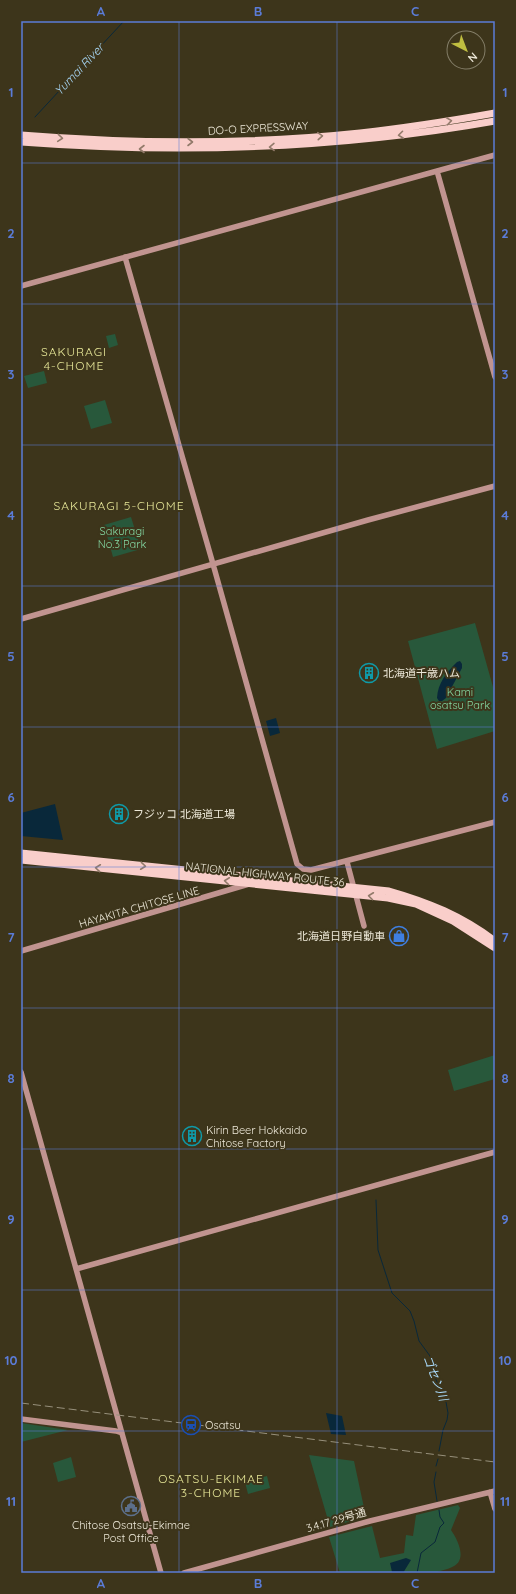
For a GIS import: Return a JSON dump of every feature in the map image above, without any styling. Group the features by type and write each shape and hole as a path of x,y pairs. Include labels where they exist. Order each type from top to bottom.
{"highway":[{"name":"DO-O EXPRESSWAY","path":"21,135 78,140 139,142 279,139 367,132 495,113"},
{"name":"DO-O EXPRESSWAY","path":"21,142 123,149 288,146 392,137 495,121"},
{"name":"NATIONAL HIGHWAY ROUTE 36","path":"21,853 389,891 420,900 456,915 495,940"},
{"name":"NATIONAL HIGHWAY ROUTE 36","path":"21,860 388,898 416,904 453,920 495,948"}],"street":[{"path":"21,286 495,155"},
{"path":"437,171 495,377"},
{"path":"125,257 297,864 304,870 311,870 347,862 495,822"},
{"path":"21,619 495,486"},
{"path":"347,862 352,886 364,926"},
{"name":"HAYAKITA CHITOSE LINE","path":"21,951 251,884 261,878"},
{"path":"21,1072 161,1573"},
{"path":"76,1269 495,1152"},
{"path":"21,1419 122,1433"},
{"path":"493,1491 495,1509"},
{"name":"3.4.17 29号通","path":"184,1573 370,1521 493,1491"}],"green space":[{"path":"115,334 118,345 109,348 106,336"},
{"path":"44,371 47,383 28,388 24,376"},
{"path":"105,400 112,423 91,429 84,406"},
{"name":"Sakuragi No.3 Park","path":"131,517 141,549 113,557 104,525"},
{"name":"Kami osatsu Park","path":"475,623 495,694 495,731 437,749 408,641"},
{"path":"495,1055 495,1079 454,1091 448,1070"},
{"path":"21,1423 68,1430 21,1442"},
{"path":"309,1455 354,1461 366,1517 330,1527"},
{"path":"71,1457 76,1477 58,1482 53,1463"},
{"path":"267,1476 270,1488 248,1494 245,1482"},
{"path":"458,1505 460,1508 451,1530 459,1545 461,1556 456,1565 435,1573 340,1573 329,1537 372,1526 380,1558 404,1553 406,1535 413,1536 416,1515"}],"water":[{"path":"460,661 462,668 446,698 439,701 437,698 443,678 457,662"},
{"path":"276,718 280,733 270,736 266,721"},
{"path":"55,804 63,840 21,836 21,813"},
{"path":"326,1413 342,1416 346,1435 331,1434"},
{"path":"406,1558 411,1560 403,1573 391,1573 390,1563"}],"waterway":[{"name":"Yumai River","path":"35,117 124,21"},
{"name":"ゴセン川","path":"376,1200 378,1250 392,1293 410,1311 419,1341 430,1356 433,1373 446,1402 448,1413 439,1451"},
{"name":"ゴセン川","path":"436,1466 438,1459"},
{"name":"ゴセン川","path":"436,1472 434,1482 437,1501"},
{"name":"ゴセン川","path":"417,1573 421,1553 435,1542 440,1527 444,1523 440,1517 439,1510"}],"railway":[{"path":"21,1403 495,1462"}],"place":[{"name":"北海道千歳ハム","path":"369,673"},
{"name":"フジッコ 北海道工場","path":"119,814"},
{"name":"北海道日野自動車","path":"399,936"},
{"name":"Kirin Beer Hokkaido Chitose Factory","path":"192,1136"},
{"name":"Osatsu","path":"191,1425"},
{"name":"Chitose Osatsu-Ekimae Post Office","path":"131,1506"}],"district":[{"name":"SAKURAGI 4-CHOME","path":"74,358"},
{"name":"SAKURAGI 5-CHOME","path":"119,505"},
{"name":"OSATSU-EKIMAE 3-CHOME","path":"211,1485"}]}
